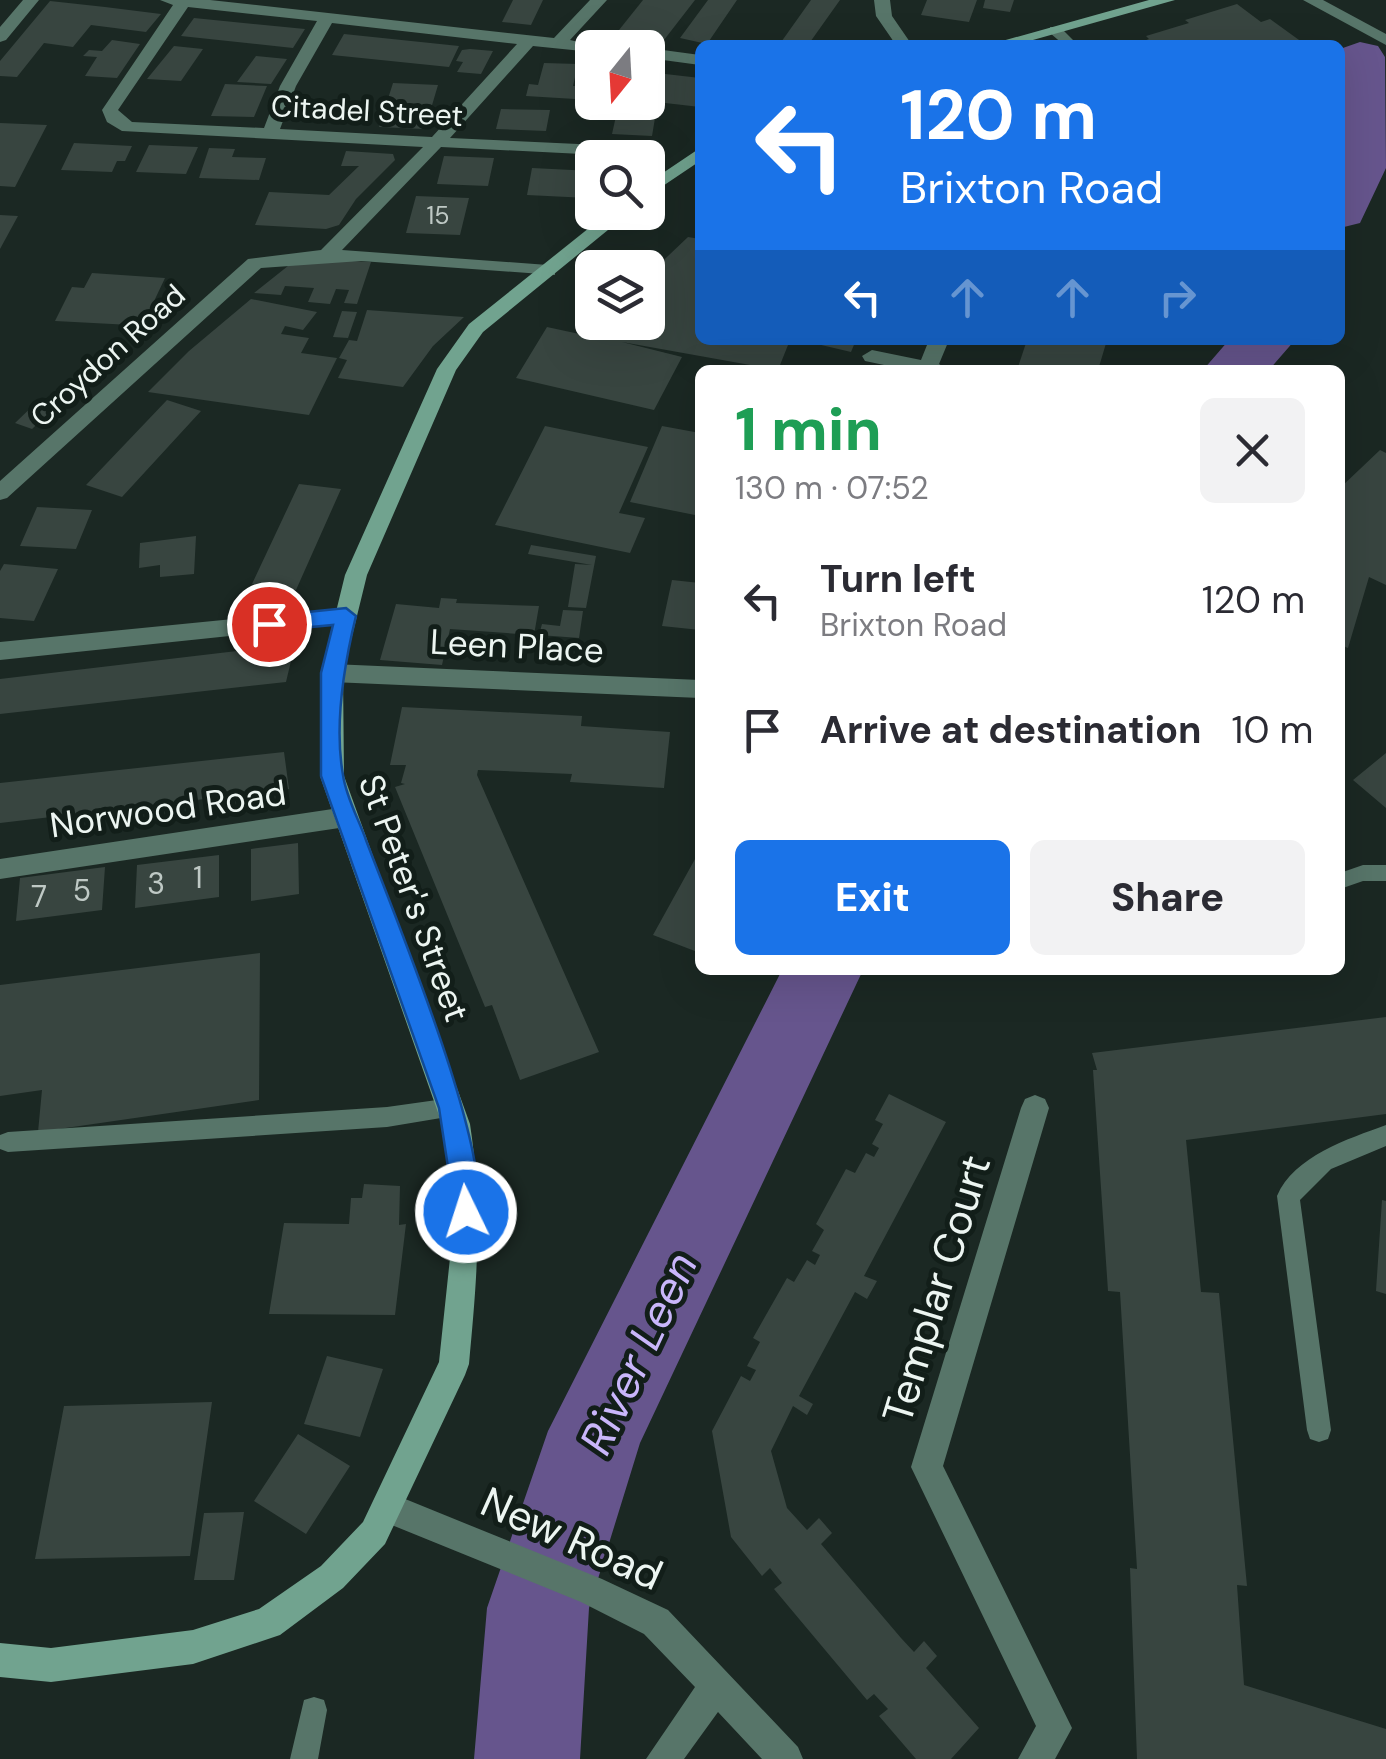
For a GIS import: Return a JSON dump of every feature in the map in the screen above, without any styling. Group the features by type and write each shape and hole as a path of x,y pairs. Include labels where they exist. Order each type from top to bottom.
{"street":[{"path":"0,37 31,0"},
{"path":"360,21 372,0"},
{"path":"559,43 599,0"},
{"path":"882,0 884,16 901,40"},
{"path":"1016,40 1168,0"},
{"path":"1311,0 1386,40"},
{"path":"176,1 575,45"},
{"name":"Citadel Street","path":"176,1 110,110 113,118 128,127 575,148"},
{"path":"270,134 288,86 327,18"},
{"path":"326,255 438,142 529,40"},
{"path":"665,56 695,59"},
{"path":"665,179 695,158"},
{"name":"St Peter's Street","path":"0,1660 51,1665 193,1647 268,1623 332,1577 374,1533 454,1364 466,1240 465,1184 451,1108 332,776 332,673 356,575 447,369 476,328 599,230"},
{"path":"326,255 548,271"},
{"name":"Croydon Road","path":"0,494 255,262 326,255"},
{"path":"872,356 914,365"},
{"path":"0,652 346,616"},
{"name":"Leen Place","path":"332,673 695,689"},
{"name":"Norwood Road","path":"0,869 346,818"},
{"name":"Templar Court","path":"1034,1759 1055,1728 927,1467 1036,1108"},
{"name":"New Road","path":"388,1508 592,1590 656,1622 786,1759"},
{"path":"663,1759 715,1687"}],"lane":[{"path":"1055,30 1066,40"},
{"path":"1345,879 1364,873 1386,873"},
{"path":"8,1142 387,1117 451,1108"},
{"path":"1319,1430 1288,1196 1323,1162 1386,1136"},
{"path":"304,1759 314,1710"}],"building":[{"path":"513,0 543,0 531,25 502,22"},
{"path":"643,0 695,0 665,39 665,30 619,30"},
{"path":"708,0 737,0 710,40 680,38"},
{"path":"811,0 840,0 812,40 783,40"},
{"path":"927,0 977,0 969,22 921,15"},
{"path":"985,0 1014,0 1010,12 983,8"},
{"path":"50,1 161,14 146,32 91,25 73,47 44,43 17,77 0,76 0,61"},
{"path":"1237,4 1261,22 1270,19 1299,40 1146,40 1146,36 1189,23 1185,20"},
{"path":"194,18 305,29 293,48 181,36"},
{"path":"344,34 459,46 449,67 332,55"},
{"path":"112,40 140,44 117,78 85,76 97,57 83,56 89,50 102,51"},
{"path":"174,46 203,49 181,81 147,79"},
{"path":"462,50 493,51 481,74 457,72 463,62 456,61"},
{"path":"256,56 287,59 271,84 237,82"},
{"path":"544,63 575,64 575,99 526,96 529,84 538,85"},
{"path":"665,74 695,77 695,106 665,103"},
{"path":"393,83 438,85 425,129 379,127"},
{"path":"225,84 267,86 254,117 211,116"},
{"path":"501,109 550,110 546,131 496,129"},
{"path":"615,120 655,120 652,136 612,134"},
{"path":"0,123 47,125 15,187 0,186"},
{"path":"74,143 132,146 125,161 117,161 112,172 61,170"},
{"path":"149,145 198,147 186,174 136,172"},
{"path":"209,148 235,149 232,157 266,158 259,180 199,178"},
{"path":"346,151 393,154 395,160 356,199 339,225 326,229 255,225 269,192 329,195 359,166 341,166"},
{"path":"444,156 494,158 488,186 437,184"},
{"path":"532,168 575,170 575,197 527,195"},
{"path":"416,196 469,198 460,235 406,233"},
{"path":"0,215 18,216 0,249"},
{"path":"688,237 695,238 695,345 788,345 780,365 750,365 622,342 682,357 654,410 516,378 547,327 575,333 575,340 665,340 665,259"},
{"path":"298,258 371,262 357,304 344,303 349,290 336,289 330,304 308,302 314,288 285,286 281,295 254,293"},
{"path":"92,273 165,278 147,316 154,317 150,326 55,321 72,287 84,288"},
{"path":"251,299 317,312 303,330 285,326 281,334 309,338 301,353 337,358 309,415 148,392 189,351"},
{"path":"367,310 464,317 433,346 403,387 338,378 347,360 339,358 349,340 357,341"},
{"path":"342,311 357,312 348,338 333,337"},
{"path":"821,345 854,345 851,352"},
{"path":"1025,345 1106,345 1100,365 1019,365"},
{"path":"41,398 58,404 32,429 15,423"},
{"path":"167,400 201,411 122,497 86,485"},
{"path":"545,426 648,447 619,513 645,518 630,553 495,525"},
{"path":"662,426 695,432 695,515 630,502"},
{"path":"1380,450 1386,453 1386,585 1369,577 1348,648 1345,647 1345,483"},
{"path":"299,484 341,489 296,590 252,584"},
{"path":"37,507 92,510 76,549 20,546"},
{"path":"196,536 194,574 160,577 160,565 139,568 140,543"},
{"path":"531,545 596,556 586,608 568,607 575,564 592,565 528,554"},
{"path":"4,564 58,569 34,621 0,618 0,571"},
{"path":"672,580 695,582 695,629 662,626"},
{"path":"441,598 457,599 456,603 539,606 534,635 450,629 442,665 380,660 396,604 439,608"},
{"path":"563,610 583,611 579,638 539,635 542,624 560,626"},
{"path":"295,644 286,682 0,714 0,679"},
{"path":"402,707 582,716 581,726 670,732 664,788 570,782 572,774 478,770 599,1052 520,1080 492,1005 485,1007 395,787 405,784 401,783 406,765 390,765"},
{"path":"284,752 289,789 0,823 0,783"},
{"path":"1386,753 1386,808 1353,780"},
{"path":"298,843 299,894 251,901 251,849"},
{"path":"219,855 219,897 135,908 137,865"},
{"path":"695,859 695,951 653,935"},
{"path":"105,867 102,910 16,921 20,878"},
{"path":"260,953 259,1100 38,1132 42,1090 0,1096 0,985"},
{"path":"1386,1017 1386,1114 1186,1140 1201,1292 1219,1293 1247,1586 1237,1585 1244,1685 1386,1729 1386,1759 1137,1759 1130,1568 1137,1569 1120,1292 1108,1291 1093,1070 1097,1070 1092,1053"},
{"path":"889,1094 946,1122 864,1276 877,1281 867,1299 855,1292 799,1396 813,1404 807,1415 793,1406 771,1451 787,1508 807,1530 819,1518 832,1533 821,1544 901,1638 914,1652 924,1641 937,1656 926,1668 979,1728 951,1759 916,1759 879,1716 888,1709 874,1694 867,1700 774,1589 782,1583 770,1568 762,1576 731,1537 712,1431 741,1376 750,1381 756,1370 747,1366 760,1342 753,1338 787,1278 794,1282 807,1260 815,1265 820,1255 812,1251 824,1230 816,1224 846,1169 855,1173 866,1153 874,1157 879,1148 872,1144 883,1124 875,1120"},
{"path":"364,1184 400,1186 399,1225 406,1224 395,1315 269,1314 284,1223 349,1224 351,1198 362,1198"},
{"path":"1382,1200 1386,1201 1386,1294 1376,1291"},
{"path":"327,1356 383,1369 360,1437 304,1424"},
{"path":"212,1402 190,1556 35,1559 64,1406"},
{"path":"298,1434 350,1466 306,1534 254,1501"},
{"path":"244,1512 234,1580 194,1580 204,1513"}],"waterway":[{"name":"River Leen","path":"1345,200 1359,168 1360,57"},
{"name":"River Leen","path":"1238,365 1260,345"},
{"name":"River Leen","path":"527,1759 538,1608 596,1431 821,975"}],"route":[{"path":"269,624 346,616 332,673 332,776 456,1124 466,1212"}]}
